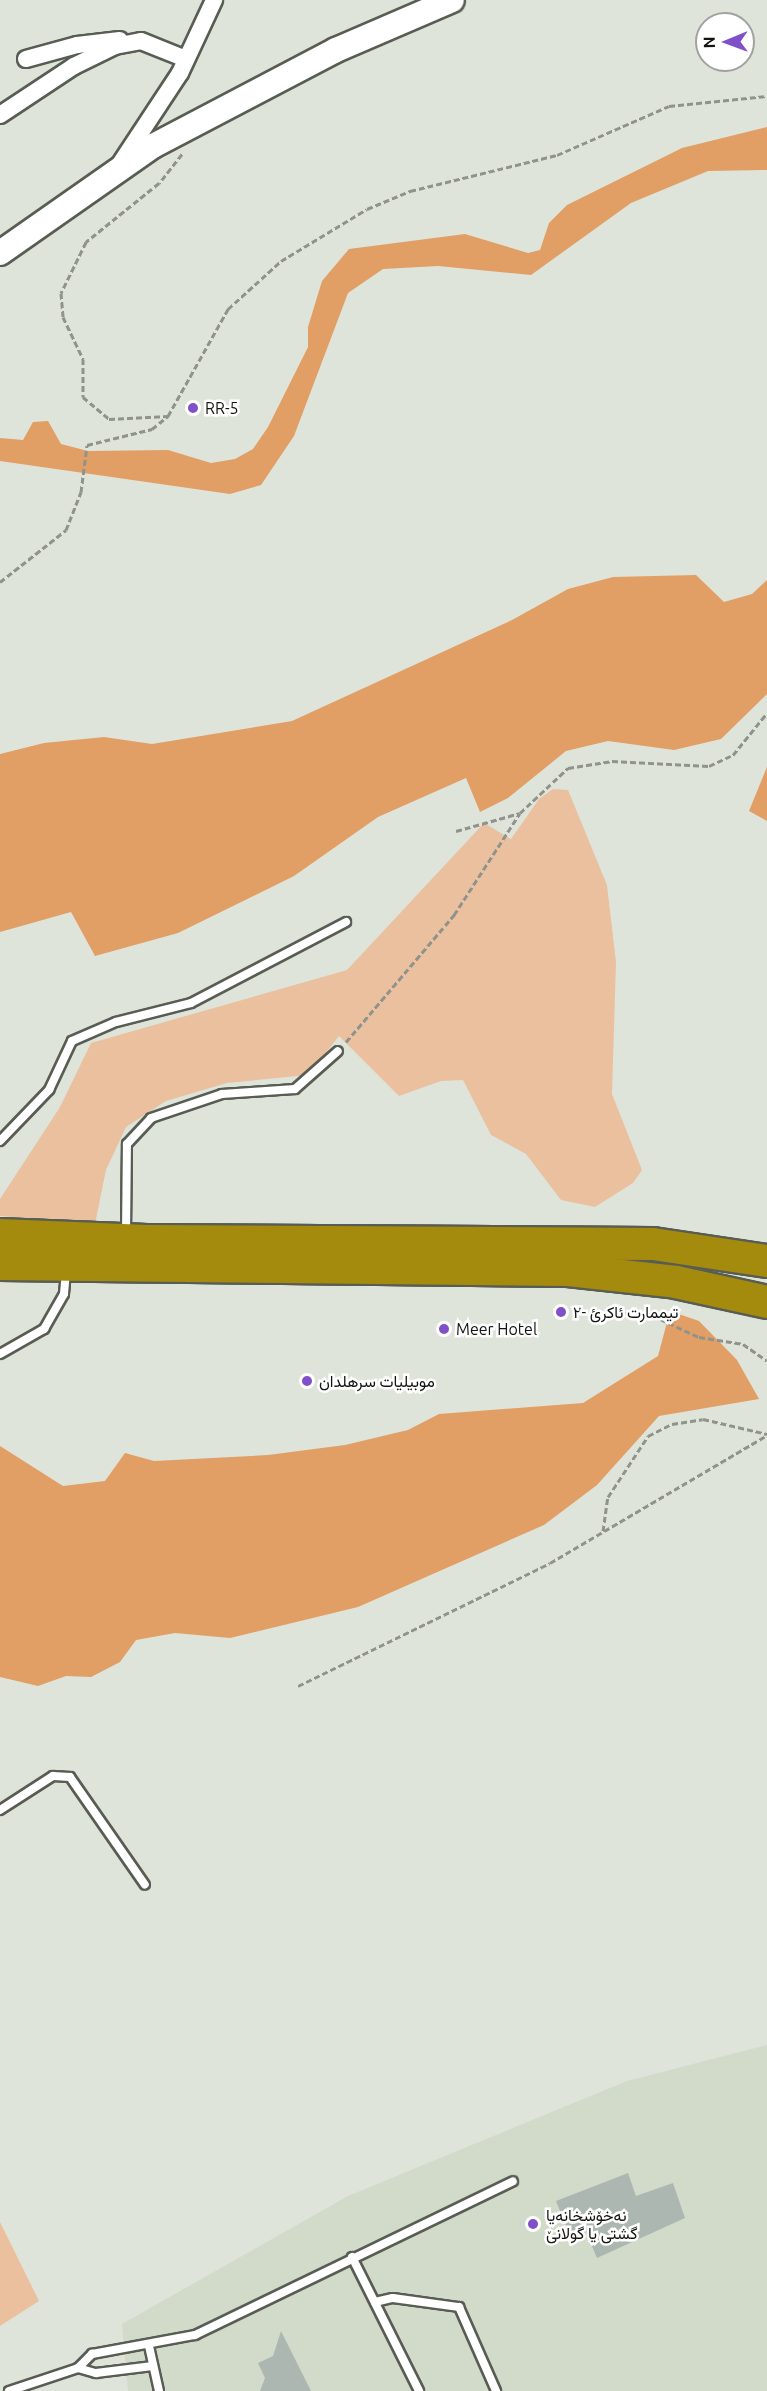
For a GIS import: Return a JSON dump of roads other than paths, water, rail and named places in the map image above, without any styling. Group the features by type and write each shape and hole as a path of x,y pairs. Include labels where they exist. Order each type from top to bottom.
{"highway":[{"path":"0,1235 126,1241 653,1244 767,1261"},
{"path":"0,1264 66,1267 568,1270 676,1282 767,1302"}],"street":[{"path":"115,171 186,59 214,0"},
{"path":"0,253 115,171 183,131 336,50 452,0"},
{"path":"26,59 77,45 116,39 129,44 161,46 186,59"},
{"path":"0,115 74,66 129,44"}],"lane":[{"path":"0,1142 49,1090 72,1041 116,1022 191,1003 346,922"},
{"path":"126,1241 124,1155 138,1129 170,1109 212,1097 295,1089 338,1051"},
{"path":"0,1354 44,1329 57,1312 66,1267"},
{"path":"0,1810 53,1776 70,1777 145,1885"},
{"path":"9,2391 78,2368 92,2354 149,2346 195,2335 513,2181"},
{"path":"352,2257 419,2391"},
{"path":"375,2301 393,2298 459,2307 496,2391"},
{"path":"149,2346 159,2391"},
{"path":"78,2368 96,2373 153,2366"}],"place":[{"name":"RR-5","path":"193,408"},
{"name":"تيممارت ئاكرئ -٢","path":"561,1312"},
{"name":"Meer Hotel","path":"444,1329"},
{"name":"موبيليات سرهلدان","path":"307,1381"},
{"name":"نەخۆشخانەیا گشتی یا گولانێ","path":"533,2224"}]}
